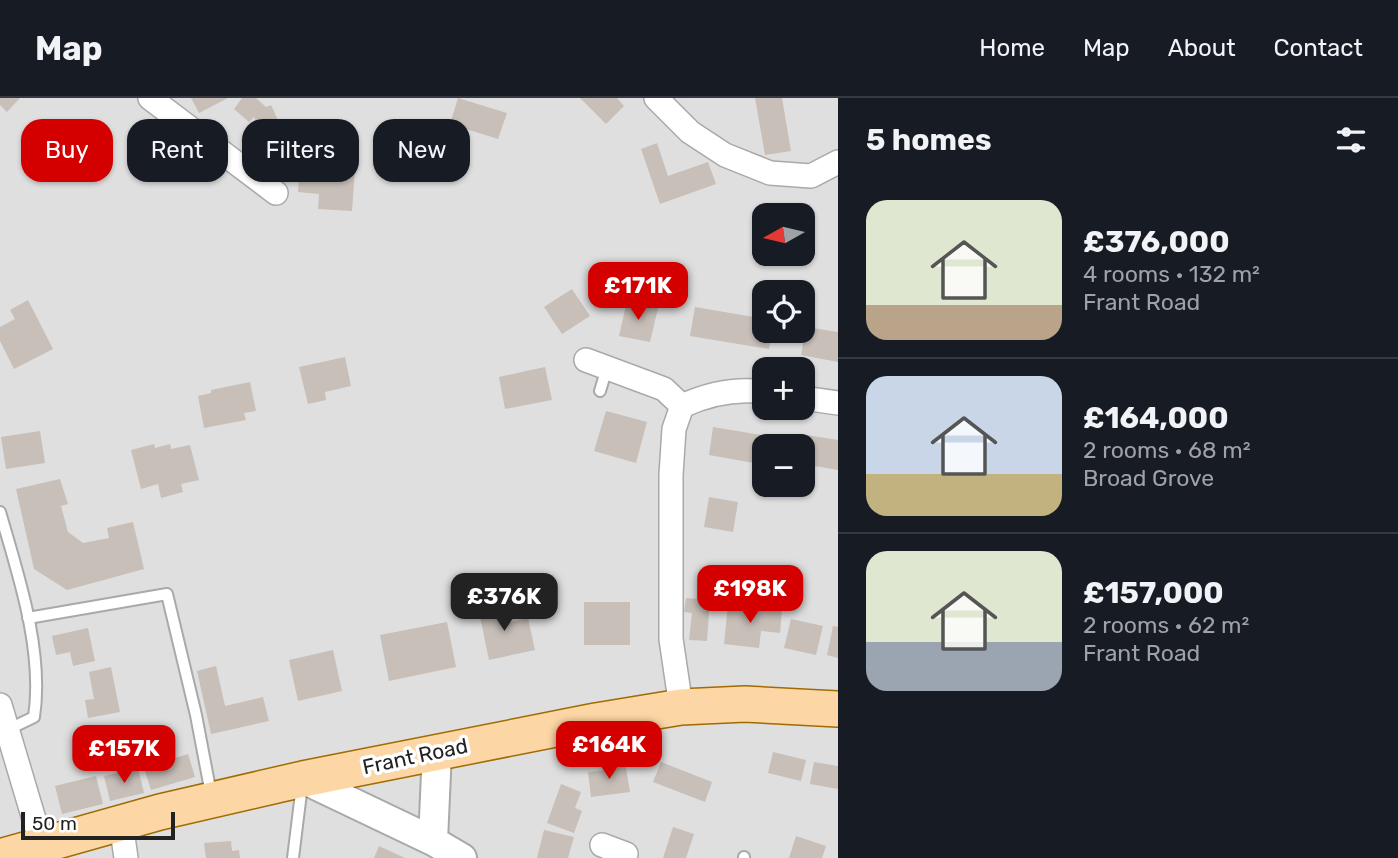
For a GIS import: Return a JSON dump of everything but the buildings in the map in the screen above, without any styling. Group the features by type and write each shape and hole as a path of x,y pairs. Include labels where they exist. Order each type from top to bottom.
{"main road":[{"name":"Frant Road","path":"0,857 121,823 303,779 437,751 681,707 746,704 838,709"}],"street":[{"path":"150,98 276,193"},
{"path":"656,98 690,132 725,155 769,173 811,176 838,162"},
{"path":"597,364 664,388 682,406"},
{"path":"681,707 671,639 674,429 682,406 705,395 752,390"},
{"path":"815,400 838,403"},
{"path":"0,705 42,846"},
{"path":"433,841 437,751"},
{"path":"303,779 433,841 462,858"},
{"path":"121,823 126,858"},
{"path":"602,845 628,849"}],"lane":[{"path":"597,364 600,391"},
{"path":"0,512 27,603 37,696 34,716 7,730"},
{"path":"28,618 167,594 196,715 212,800"},
{"path":"293,858 303,779"}],"shaded area":[{"path":"0,98 838,98 838,858 0,858"}]}
